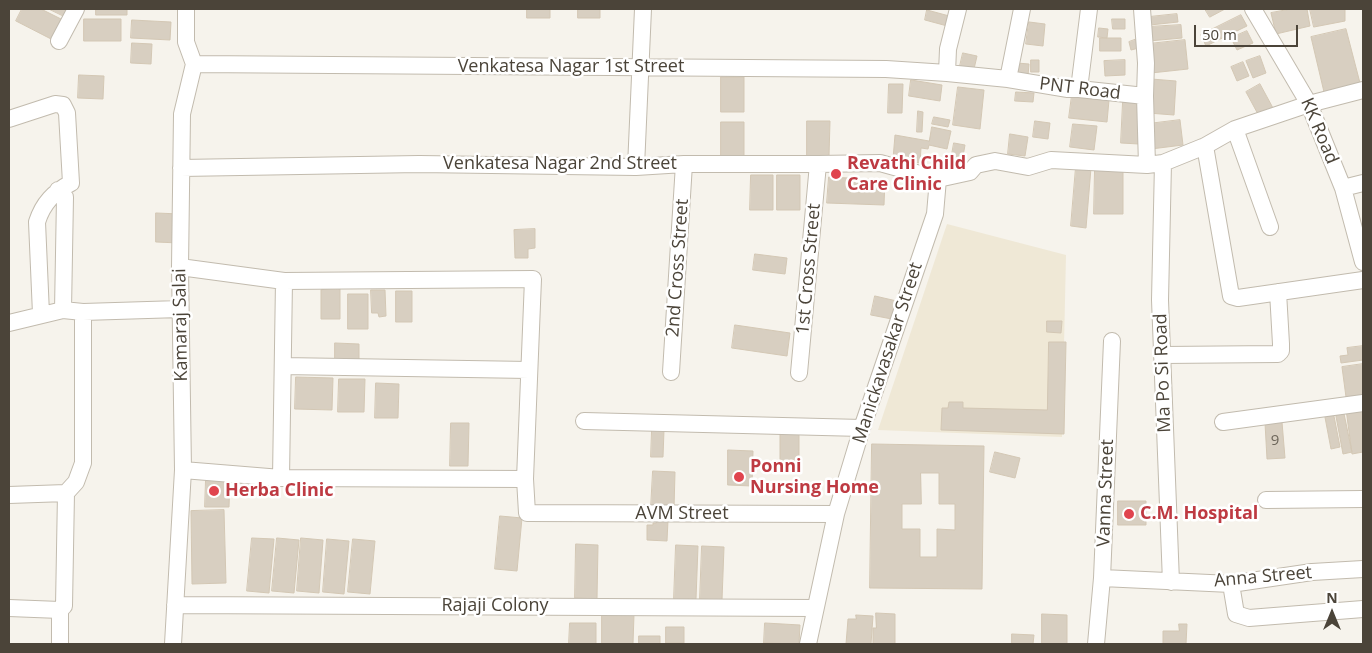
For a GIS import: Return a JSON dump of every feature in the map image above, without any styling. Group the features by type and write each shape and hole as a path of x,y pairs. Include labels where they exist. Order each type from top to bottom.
{"street":[{"path":"60,41 76,9"},
{"path":"186,9 186,42 194,64"},
{"path":"636,167 643,9"},
{"path":"947,73 948,49 958,9"},
{"path":"1008,79 1022,9"},
{"path":"1079,89 1089,9"},
{"path":"1142,9 1146,62 1145,96"},
{"name":"KK Road","path":"1253,9 1309,104 1343,188 1363,262"},
{"name":"Venkatesa Nagar 1st Street","path":"194,64 886,69 947,73"},
{"name":"Kamaraj Salai","path":"173,644 183,470 180,309 182,114 194,64"},
{"name":"PNT Road","path":"947,73 1008,79 1068,89 1145,96 1155,164"},
{"path":"938,179 970,172 976,165 995,161 1028,167 1051,160 1155,164 1205,146 1235,128 1309,104 1363,90"},
{"path":"9,119 55,104 63,104 67,112 71,183 58,190 41,209 37,222 41,314"},
{"path":"1235,128 1270,227"},
{"path":"1205,146 1231,296 1238,298 1363,280"},
{"name":"Venkatesa Nagar 2nd Street","path":"181,168 419,164 636,167 684,164 880,162 938,179"},
{"name":"2nd Cross Street","path":"671,372 684,164"},
{"name":"1st Cross Street","path":"799,373 818,164"},
{"name":"Ma Po Si Road","path":"1155,164 1171,582"},
{"name":"Manickavasakar Street","path":"808,644 836,514 862,428 935,214 938,179"},
{"path":"1343,188 1363,183"},
{"path":"58,190 65,198 63,310"},
{"path":"180,267 284,281 533,279 525,479 281,478 183,470"},
{"path":"281,478 284,281"},
{"path":"1163,355 1278,354 1281,351 1281,344 1278,292"},
{"path":"9,323 63,310 83,312 180,309"},
{"path":"60,644 60,610 64,606 66,493 76,482 83,463 83,312"},
{"name":"Vanna Street","path":"1096,644 1102,578 1112,341"},
{"path":"283,366 529,370"},
{"path":"1224,422 1363,403"},
{"path":"584,421 862,428"},
{"name":"AVM Street","path":"525,479 527,513 836,514"},
{"path":"9,495 66,493"},
{"path":"1266,500 1363,499"},
{"name":"Anna Street","path":"1102,578 1231,584 1312,572 1363,569"},
{"path":"1231,584 1236,614 1249,618 1363,609"},
{"name":"Rajaji Colony","path":"175,605 815,608"},
{"path":"9,608 60,610"}],"shaded area":[{"path":"947,224 1066,255 1062,437 878,430"}],"building":[{"path":"22,9 41,9 63,20 53,40 16,21"},
{"path":"49,9 67,9 64,16"},
{"path":"96,9 127,9 127,15 96,15"},
{"path":"527,9 550,9 550,18 527,18"},
{"path":"578,9 600,9 600,18 578,18"},
{"path":"1205,9 1225,9 1210,17"},
{"path":"1291,9 1307,9 1310,26 1276,34 1271,13"},
{"path":"1310,9 1345,9 1345,21 1314,27"},
{"path":"927,10 953,17 951,27 925,20"},
{"path":"1177,14 1178,22 1150,25 1149,17"},
{"path":"1241,15 1247,26 1206,46 1201,35"},
{"path":"84,19 121,19 121,41 84,41"},
{"path":"1112,19 1125,19 1125,29 1113,29"},
{"path":"132,20 171,22 170,40 131,38"},
{"path":"1029,22 1045,24 1043,46 1026,44"},
{"path":"1181,25 1182,38 1149,41 1148,27"},
{"path":"1099,28 1108,29 1107,38 1098,37"},
{"path":"1346,29 1360,83 1324,92 1311,37"},
{"path":"1247,31 1253,43 1237,50 1231,38"},
{"path":"1100,38 1121,38 1121,51 1100,51"},
{"path":"1137,39 1139,48 1131,50 1129,42"},
{"path":"1185,40 1188,69 1151,73 1148,44"},
{"path":"132,43 152,44 151,64 131,63"},
{"path":"963,53 977,56 974,69 960,66"},
{"path":"1260,56 1266,73 1253,78 1246,61"},
{"path":"1031,60 1039,60 1039,72 1031,72"},
{"path":"1125,60 1125,75 1105,76 1104,61"},
{"path":"1243,62 1249,76 1237,81 1231,67"},
{"path":"1017,63 1029,64 1028,76 1016,75"},
{"path":"79,75 104,76 103,99 78,98"},
{"path":"721,77 744,77 744,112 721,112"},
{"path":"1151,79 1176,81 1174,115 1148,113"},
{"path":"911,80 942,85 940,101 909,96"},
{"path":"889,84 903,84 902,113 888,113"},
{"path":"1260,84 1273,108 1259,116 1246,92"},
{"path":"958,87 984,90 980,129 953,125"},
{"path":"1016,92 1034,93 1033,102 1015,101"},
{"path":"1072,95 1109,100 1107,122 1069,118"},
{"path":"1123,102 1141,103 1139,144 1121,143"},
{"path":"918,111 923,112 922,132 917,132"},
{"path":"934,117 950,120 948,127 932,124"},
{"path":"1180,120 1183,145 1151,149 1148,124"},
{"path":"807,121 830,121 829,156 807,156"},
{"path":"1035,121 1050,123 1048,139 1033,137"},
{"path":"721,122 744,122 744,157 721,157"},
{"path":"1073,124 1097,126 1094,150 1070,147"},
{"path":"932,127 951,131 947,149 929,145 928,149 921,148 920,163 893,159 895,135 929,141"},
{"path":"1010,134 1028,137 1025,156 1008,154"},
{"path":"954,143 965,145 962,162 951,160"},
{"path":"1076,167 1091,168 1086,228 1071,226"},
{"path":"1095,168 1123,168 1123,214 1094,214"},
{"path":"751,175 773,175 773,210 750,210"},
{"path":"777,175 800,175 800,210 777,210"},
{"path":"829,177 885,180 884,205 827,203"},
{"path":"156,213 180,214 179,243 156,242"},
{"path":"535,229 535,248 528,249 528,258 515,258 514,230"},
{"path":"755,254 787,258 785,274 753,270"},
{"path":"340,289 340,319 321,319 321,290"},
{"path":"371,290 385,290 386,316 379,317 378,313 372,313"},
{"path":"396,291 412,291 412,322 396,322"},
{"path":"348,294 368,294 368,329 348,329"},
{"path":"875,296 901,302 897,320 871,315"},
{"path":"1047,321 1062,321 1061,333 1047,332"},
{"path":"735,325 790,333 787,356 732,348"},
{"path":"1049,342 1066,342 1064,434 941,430 942,408 948,408 949,402 963,402 963,408 1047,410"},
{"path":"335,343 359,344 359,365 335,364"},
{"path":"1363,346 1363,360 1341,363 1340,356 1348,355 1347,348"},
{"path":"1363,364 1363,395 1346,397 1342,367"},
{"path":"296,377 333,378 332,410 295,409"},
{"path":"339,379 365,379 364,412 338,412"},
{"path":"376,383 399,384 398,418 375,418"},
{"path":"1363,407 1363,452 1352,454 1346,409"},
{"path":"1343,409 1352,452 1343,454 1335,411"},
{"path":"1333,411 1340,447 1331,449 1324,412"},
{"path":"1282,422 1285,458 1267,459 1265,423"},
{"path":"451,423 469,423 468,466 450,466"},
{"path":"652,430 664,430 663,457 651,457"},
{"path":"799,433 799,461 780,462 780,434"},
{"path":"872,444 984,446 982,589 870,588","holes":["921,473 939,473 939,504 955,504 955,530 937,529 937,557 920,557 920,529 902,529 902,504 921,504"]},
{"path":"728,450 753,451 752,486 728,485"},
{"path":"995,452 1020,458 1015,478 990,472"},
{"path":"653,471 675,472 674,509 651,508"},
{"path":"206,479 230,479 229,507 205,507"},
{"path":"1118,501 1146,501 1146,525 1118,525"},
{"path":"224,510 226,583 192,584 191,511"},
{"path":"500,516 522,518 517,571 495,569"},
{"path":"656,519 668,520 667,541 647,540 647,525 656,523"},
{"path":"252,538 274,539 269,593 247,591"},
{"path":"277,538 299,540 294,593 272,591"},
{"path":"301,538 323,540 319,593 297,591"},
{"path":"327,539 349,541 344,594 323,592"},
{"path":"353,539 375,541 370,594 348,592"},
{"path":"576,544 598,545 597,599 575,598"},
{"path":"676,545 698,546 696,599 674,599"},
{"path":"702,546 724,547 722,600 700,599"},
{"path":"602,613 634,614 633,644 602,644"},
{"path":"876,613 895,614 895,644 873,644 873,628 876,628"},
{"path":"1042,614 1067,615 1067,644 1042,644"},
{"path":"856,615 873,616 871,644 846,644 848,619 856,619"},
{"path":"570,623 596,623 596,644 569,644"},
{"path":"765,623 800,625 799,644 764,643"},
{"path":"1179,624 1187,624 1186,644 1163,644 1163,631 1179,631"},
{"path":"666,627 684,627 684,643 666,643"},
{"path":"1012,634 1034,635 1033,644 1012,644"},
{"path":"639,636 660,636 660,644 639,644"}],"place":[{"name":"Revathi Child Care Clinic","path":"836,174"},
{"name":"Ponni Nursing Home","path":"739,477"},
{"name":"Herba Clinic","path":"214,491"},
{"name":"C.M. Hospital","path":"1129,514"}]}
